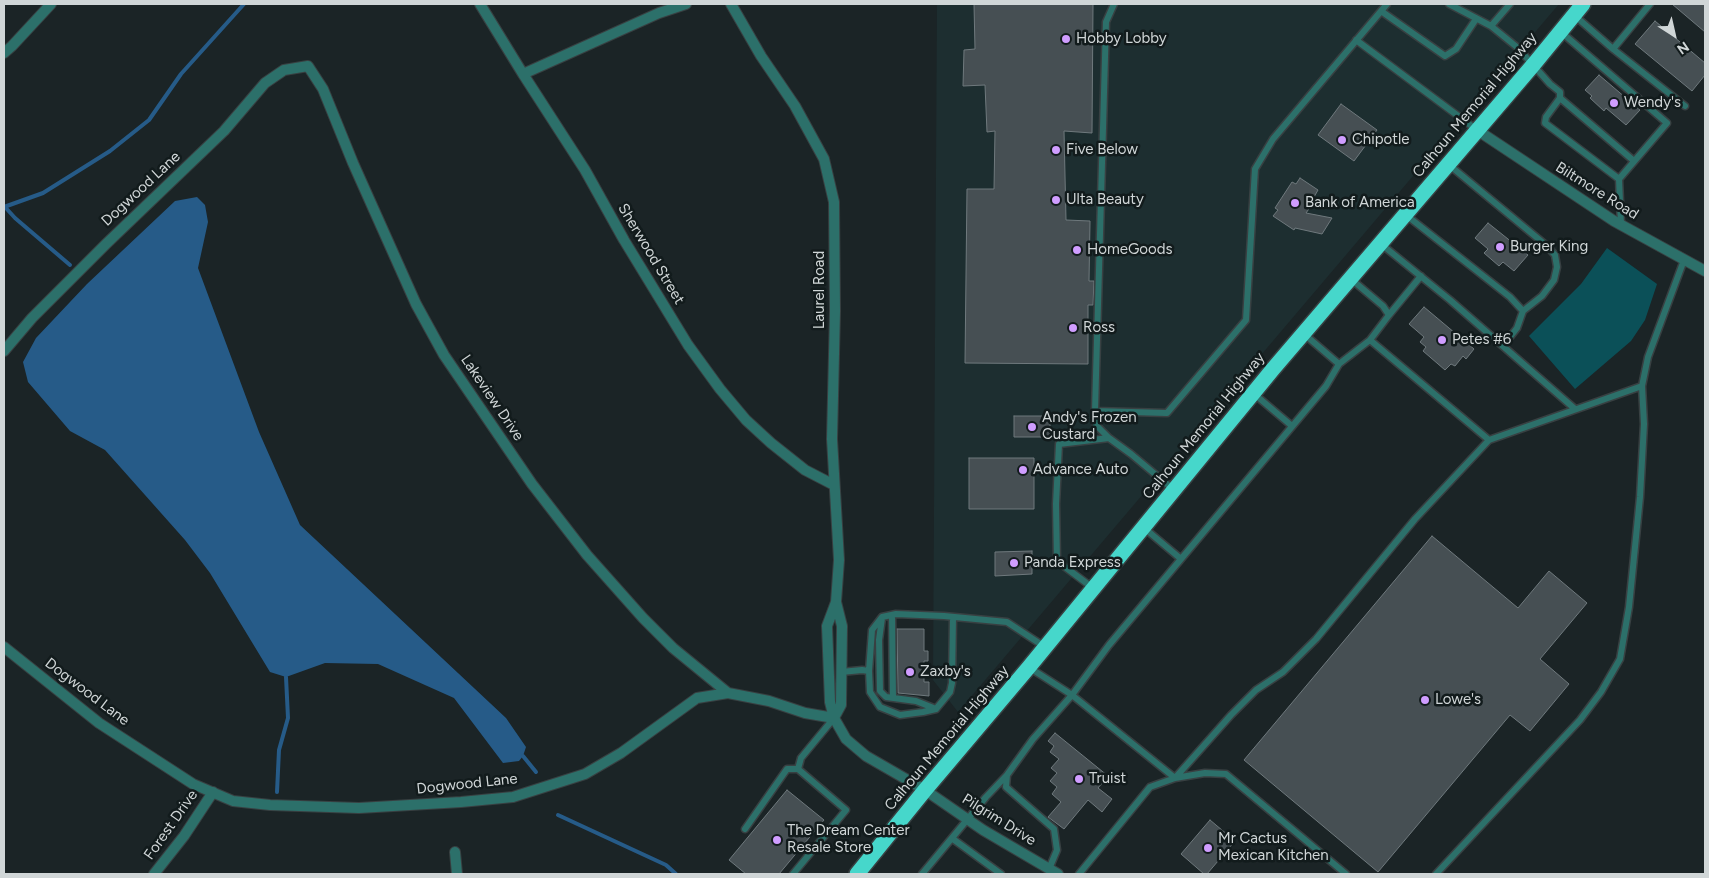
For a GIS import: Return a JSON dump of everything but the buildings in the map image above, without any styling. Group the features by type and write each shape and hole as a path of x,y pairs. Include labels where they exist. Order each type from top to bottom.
{"highway":[{"name":"Calhoun Memorial Highway","path":"857,874 924,790 1094,588 1253,393 1579,10"}],"street":[{"path":"4,53 50,4"},
{"name":"Sherwood Street","path":"480,4 585,170 624,240 688,345 720,389 746,420 770,442 806,470 834,485"},
{"path":"523,74 659,13 686,4"},
{"name":"Laurel Road","path":"732,4 761,56 795,106 824,159 834,202 835,311 832,439 838,560 836,602 842,626 841,705 834,718"},
{"name":"Dogwood Lane","path":"4,351 32,318 224,131 265,83 284,70 308,66"},
{"name":"Lakeview Drive","path":"308,66 323,89 353,163 416,304 444,355 532,484 587,555 643,618 673,648 728,693"},
{"name":"Biltmore Road","path":"1477,130 1621,225 1705,271"},
{"name":"Laurel Road","path":"834,718 830,702 827,626 836,602"},
{"name":"Dogwood Lane","path":"4,647 99,722 193,784 233,801 270,805 359,808 513,797 585,774 621,753 697,698 728,693 769,701 805,713 834,718"},
{"path":"834,718 846,739 866,756 924,790"},
{"name":"Pilgrim Drive","path":"924,790 968,820 1053,872"},
{"name":"Forest Drive","path":"154,874 184,836 212,792"},
{"path":"455,852 457,874"}],"lane":[{"path":"1114,4 1106,22 1096,425 1109,438 1174,490"},
{"path":"1095,411 1167,413 1246,320 1255,169 1273,139 1387,4"},
{"path":"1450,4 1491,26 1534,64 1550,84 1560,92 1560,98 1546,117 1545,123 1619,178"},
{"path":"1491,26 1510,4"},
{"path":"1613,49 1650,4"},
{"path":"1579,10 1613,49 1685,106"},
{"path":"1381,11 1445,56 1456,49 1476,19"},
{"path":"1560,32 1667,123 1619,178 1621,225"},
{"path":"1356,40 1477,130"},
{"path":"1560,98 1634,161"},
{"path":"1448,164 1547,246 1555,256 1557,267 1554,280 1542,296 1524,312 1517,328 1503,346"},
{"path":"1405,214 1510,297 1524,312"},
{"path":"1380,243 1575,409"},
{"path":"1436,874 1580,720 1601,692 1620,659 1629,607 1640,497 1644,424 1642,386 1648,357 1684,260"},
{"path":"922,874 1007,775 1033,739 1072,695 1109,645 1326,386 1339,364 1370,340 1421,276"},
{"path":"1350,278 1383,306 1389,315"},
{"path":"1303,334 1339,364"},
{"path":"1370,340 1489,440"},
{"path":"1175,778 1256,690 1283,672 1316,639 1415,519 1489,440 1642,386"},
{"path":"1253,393 1292,426"},
{"path":"1094,588 1057,560 1056,504 1060,444 1109,438"},
{"path":"1143,527 1181,559"},
{"path":"953,617 952,682 950,692 936,709 924,712 900,715 880,708 870,692 869,671 872,630 882,617 896,614 944,616 1007,622 1045,647"},
{"path":"892,615 893,698"},
{"path":"882,617 879,640 880,691 886,697 916,701 936,709"},
{"path":"1028,667 1072,695 1175,778"},
{"path":"841,672 869,671"},
{"path":"798,769 801,758 834,718"},
{"path":"745,830 787,769 798,769 846,810 793,874"},
{"path":"1079,874 1150,787 1175,778 1205,773 1226,774 1346,874"},
{"path":"1007,775 1006,787 1054,829 1057,850 1053,872"},
{"path":"953,839 1001,874"}],"shaded area":[{"path":"937,4 1559,4 958,712 933,680"},
{"path":"197,197 205,205 208,222 198,268 259,432 300,525 506,718 526,747 519,761 503,763 454,698 378,664 325,663 286,677 270,672 210,573 185,540 105,450 70,431 28,382 23,362 36,338 87,284 175,201"},
{"path":"1607,248 1657,284 1645,320 1631,341 1575,389 1529,336 1581,284"}],"waterway":[{"path":"4,207 43,193 110,151 149,120 181,74 244,4"},
{"path":"5,207 15,218 70,265"},
{"path":"277,792 279,750 288,718 286,677"},
{"path":"523,756 536,772"},
{"path":"558,815 666,865 676,874"}],"place":[{"name":"Hobby Lobby","path":"1066,39"},
{"name":"Wendy's","path":"1614,103"},
{"name":"Chipotle","path":"1342,140"},
{"name":"Five Below","path":"1056,150"},
{"name":"Ulta Beauty","path":"1056,200"},
{"name":"Bank of America","path":"1295,203"},
{"name":"Burger King","path":"1500,247"},
{"name":"HomeGoods","path":"1077,250"},
{"name":"Ross","path":"1073,328"},
{"name":"Petes #6","path":"1442,340"},
{"name":"Andy's Frozen Custard","path":"1032,427"},
{"name":"Advance Auto","path":"1023,470"},
{"name":"Panda Express","path":"1014,563"},
{"name":"Zaxby's","path":"910,672"},
{"name":"Lowe's","path":"1425,700"},
{"name":"Truist","path":"1079,779"},
{"name":"The Dream Center Resale Store","path":"777,840"},
{"name":"Mr Cactus Mexican Kitchen","path":"1208,848"}]}
